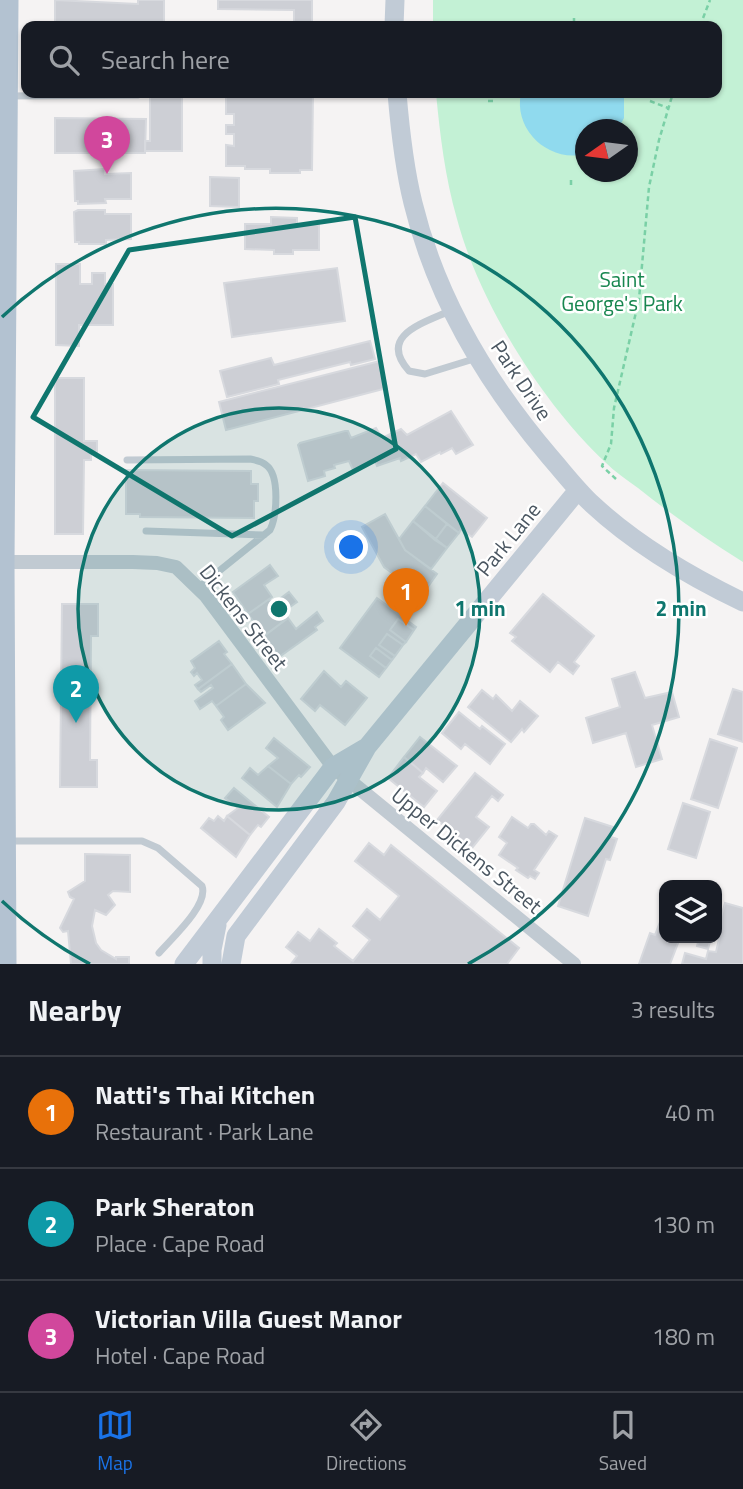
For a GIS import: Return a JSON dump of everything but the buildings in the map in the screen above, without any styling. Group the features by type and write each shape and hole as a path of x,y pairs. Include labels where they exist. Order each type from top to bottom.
{"main road":[{"path":"6,964 2,563 8,96 4,70 8,0"}],"street":[{"path":"394,21 395,0"},
{"name":"Park Drive","path":"398,98 406,170 413,203 438,278 452,310 500,393 529,432 594,506 658,555 701,582 743,602"},
{"name":"Park Lane","path":"231,964 236,936 349,781 367,747 578,490"},
{"name":"Dickens Street","path":"2,563 157,563 176,567 198,587 333,767"},
{"name":"Park Lane","path":"184,964 333,767 367,747"},
{"name":"Upper Dickens Street","path":"333,767 558,959 575,964"},
{"path":"212,964 214,935 219,918"}],"lane":[{"path":"8,96 21,96"},
{"path":"452,310 413,328 401,338 397,351 401,362 409,371 425,374 478,358"},
{"path":"127,460 250,459 265,463 270,469 277,502 276,519 270,530 198,587"},
{"path":"146,531 264,535"},
{"path":"5,841 142,841 158,848 202,886 205,892 203,900 159,953"}],"path":[{"path":"702,21 710,0"},
{"path":"616,479 602,466 611,444 614,408 639,299 649,187 671,98"},
{"path":"488,101 496,101"},
{"path":"650,101 668,108"},
{"path":"571,180 571,187"}],"highlighted area":[{"path":"355,217 396,449 232,536 33,417 129,250"}],"green space":[{"name":"Saint George's Park","path":"433,0 743,0 743,562 689,526 613,469 558,411 536,381 497,317 467,251 449,188 437,98 722,98 722,21 433,21"}],"water":[{"path":"521,98 624,98 623,119 575,119 575,155 547,148 528,131 523,119"}],"place":[{"name":"Victorian Villa Guest Manor","path":"107,174"},
{"name":"Natti's Thai Kitchen","path":"406,626"},
{"name":"Park Sheraton","path":"76,723"}]}
